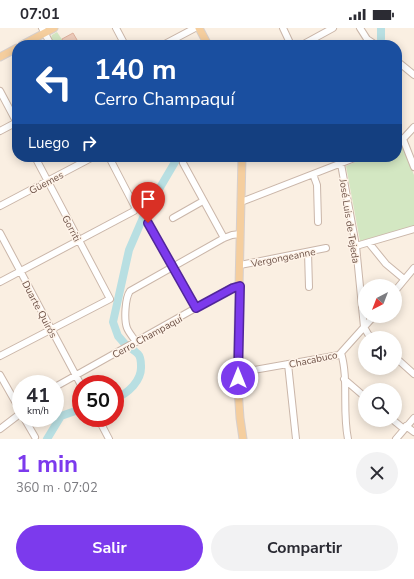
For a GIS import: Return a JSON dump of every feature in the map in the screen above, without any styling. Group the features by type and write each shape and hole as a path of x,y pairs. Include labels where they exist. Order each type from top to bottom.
{"main road":[{"path":"29,40 44,30 54,28"},
{"path":"199,28 205,40"},
{"path":"0,57 12,51"},
{"path":"242,162 237,373 243,439"}],"street":[{"path":"116,28 123,40"},
{"path":"172,40 195,28"},
{"path":"282,28 288,40"},
{"path":"313,39 333,28"},
{"path":"360,28 368,40"},
{"path":"44,30 49,40"},
{"path":"402,65 414,75"},
{"path":"0,91 12,113"},
{"path":"0,131 12,125"},
{"path":"402,138 414,127"},
{"path":"402,144 414,167"},
{"name":"Gorriti","path":"38,162 110,299 50,329"},
{"name":"Güemes","path":"0,206 84,162"},
{"path":"0,282 136,210 111,162"},
{"path":"241,202 345,162"},
{"path":"183,163 224,238"},
{"name":"José Luis de Tejeda","path":"340,164 356,246 364,327"},
{"path":"313,174 317,185 318,222"},
{"path":"173,218 203,201"},
{"path":"148,223 196,308"},
{"path":"356,246 414,229"},
{"name":"Duarte Quirós","path":"0,233 50,329 76,375"},
{"path":"136,342 128,330 126,322 127,297 130,291 174,268 224,238 240,234"},
{"path":"369,243 386,264 406,277 414,280"},
{"name":"Vergongeanne","path":"240,265 326,248"},
{"path":"308,252 309,287"},
{"path":"402,282 414,268"},
{"name":"Cerro Champaquí","path":"76,375 196,308 233,288 240,286"},
{"name":"Chacabuco","path":"237,373 341,353 368,323"},
{"path":"364,327 366,331"},
{"path":"0,356 50,329"},
{"path":"341,353 348,439"},
{"path":"288,364 296,439"},
{"path":"402,364 414,374"},
{"path":"0,375 12,396"},
{"path":"344,379 358,391"},
{"path":"396,439 414,418"},
{"path":"0,429 12,419"},
{"path":"402,426 414,432"},
{"path":"29,427 35,437"},
{"path":"103,427 109,439"}],"green space":[{"path":"57,32 62,40 52,40 52,35"},
{"path":"402,146 414,175 414,226 360,241 346,166 355,162 402,162"}],"building":[{"path":"73,33 77,40 62,40"}],"waterway":[{"path":"381,28 381,39"},
{"path":"125,344 118,336 113,322 129,250 145,213 175,162"},
{"path":"124,394 137,381 141,371 140,358 131,348"},
{"path":"47,439 61,416 72,412"}],"route":[{"path":"148,223 196,308 233,288 240,286 238,378"}]}
